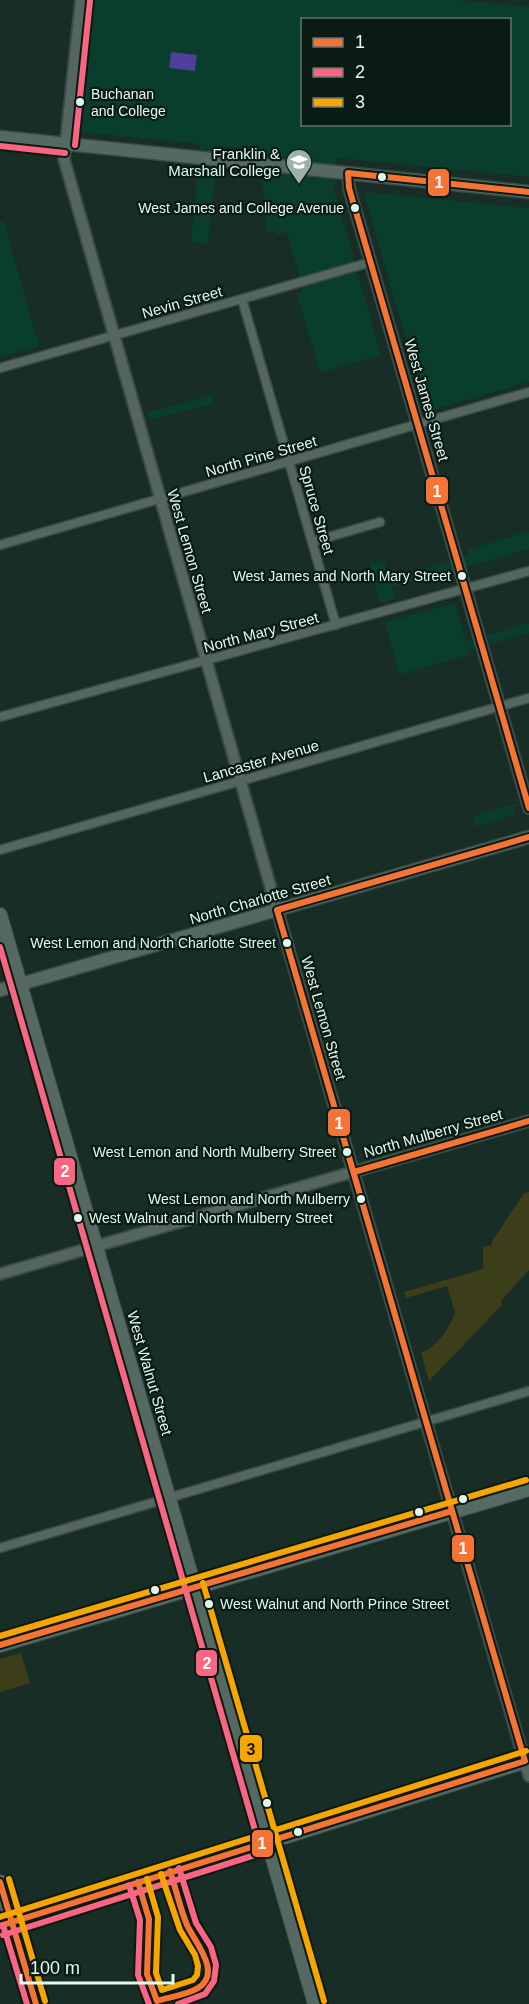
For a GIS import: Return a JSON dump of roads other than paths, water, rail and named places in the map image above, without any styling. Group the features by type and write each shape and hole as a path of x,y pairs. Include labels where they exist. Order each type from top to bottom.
{"highway":[{"path":"0,1645 529,1489"}],"main road":[{"path":"0,137 529,192"},
{"name":"North Charlotte Street","path":"0,990 529,837"},
{"name":"West Walnut Street","path":"0,915 315,2004"},
{"path":"6,1924 527,1761"},
{"path":"0,1882 6,1924 36,2004"}],"street":[{"name":"West Lemon Street","path":"81,0 64,159 240,781 527,1761 529,1776"},
{"name":"West James Street","path":"348,173 349,188 529,808"},
{"name":"Nevin Street","path":"0,368 371,262"},
{"name":"Spruce Street","path":"242,299 336,625"},
{"name":"North Pine Street","path":"0,544 529,392"},
{"path":"312,542 380,522"},
{"name":"North Mary Street","path":"0,717 529,571"},
{"name":"Lancaster Avenue","path":"0,850 529,698"},
{"name":"North Mulberry Street","path":"0,1274 529,1121"},
{"path":"0,1548 529,1391"}],"place":[{"name":"Buchanan and College","path":"80,102"},
{"name":"Franklin & Marshall College","path":"299,185"},
{"name":"West James and College Avenue","path":"355,208"},
{"name":"West James and North Mary Street","path":"462,576"},
{"name":"West Lemon and North Charlotte Street","path":"287,943"},
{"name":"West Lemon and North Mulberry Street","path":"347,1152"},
{"name":"West Lemon and North Mulberry","path":"361,1199"},
{"name":"West Walnut and North Mulberry Street","path":"78,1218"},
{"name":"West Walnut and North Prince Street","path":"209,1604"}]}
